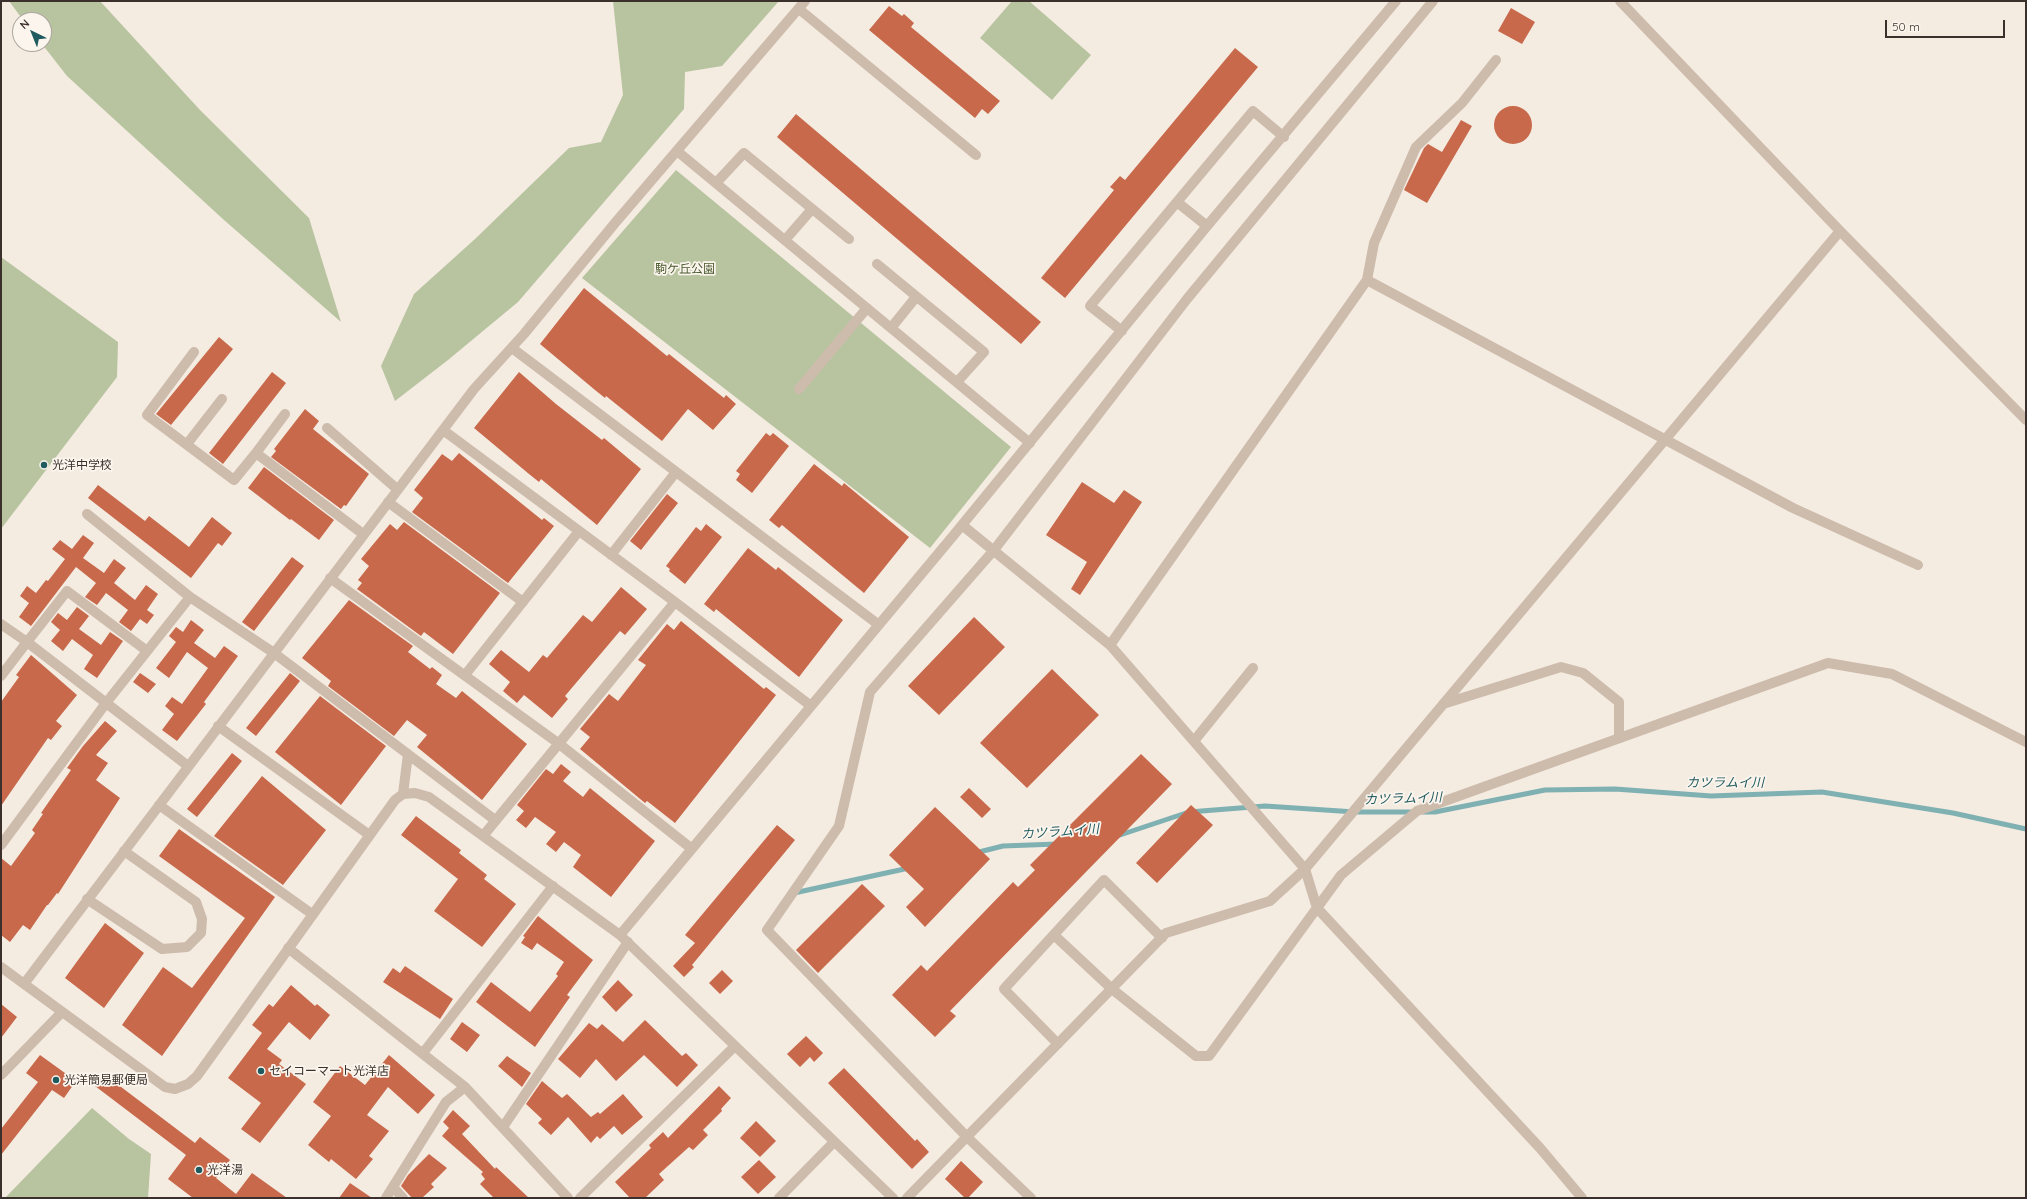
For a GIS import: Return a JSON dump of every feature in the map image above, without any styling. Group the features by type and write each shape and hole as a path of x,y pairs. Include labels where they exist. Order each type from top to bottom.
{"street":[{"path":"620,935 1030,443 1207,226 1396,1"},
{"path":"1031,1198 967,1137 767,930 839,826 870,692 994,550 1187,299 1433,1"},
{"path":"1620,1 1840,231 2026,420"},
{"path":"24,984 397,489 474,390 512,348 802,5 976,155"},
{"path":"1110,645 1367,280 1374,243 1416,147 1462,103 1496,60"},
{"path":"1122,331 1090,306 1253,111 1284,136"},
{"path":"677,151 1030,443"},
{"path":"716,183 744,153 849,239"},
{"path":"1177,202 1207,226"},
{"path":"785,240 812,209"},
{"path":"907,1198 1166,933 1270,901 1305,869 1840,231"},
{"path":"877,264 984,352 957,382"},
{"path":"1367,280 1793,508 1918,565"},
{"path":"891,328 916,297"},
{"path":"799,389 867,308"},
{"path":"512,348 879,625"},
{"path":"194,352 147,414 234,480 285,414"},
{"path":"186,444 222,399"},
{"path":"327,428 397,489"},
{"path":"443,430 675,602 810,706"},
{"path":"256,453 363,534"},
{"path":"611,555 676,472"},
{"path":"388,502 523,602"},
{"path":"87,514 190,597 274,653 495,820"},
{"path":"962,525 1110,645 1305,869 1317,908 1540,1148 1582,1198"},
{"path":"465,676 579,531"},
{"path":"330,578 558,743 692,849"},
{"path":"1,676 67,591 147,651"},
{"path":"1,845 106,703 190,597"},
{"path":"483,836 675,602"},
{"path":"1,624 27,642 188,766"},
{"path":"1054,935 1112,989 1196,1056 1209,1056 1341,876 1418,811 1828,663 1892,674 2026,742"},
{"path":"1443,704 1561,667 1583,673 1620,702 1619,738"},
{"path":"1194,741 1254,668"},
{"path":"218,726 368,834"},
{"path":"403,794 408,754"},
{"path":"1,968 165,1087 176,1089 188,1084 197,1076 368,834 395,800 403,794 415,794 429,797 620,935 893,1198"},
{"path":"159,805 312,914"},
{"path":"88,899 162,949 187,946 200,933 202,919 196,902 124,851"},
{"path":"1058,1044 1004,989 1104,880 1162,938"},
{"path":"423,1053 553,886"},
{"path":"503,1127 628,942"},
{"path":"288,948 465,1087 568,1198"},
{"path":"1,1075 62,1012"},
{"path":"580,1198 735,1046"},
{"path":"386,1198 446,1102 465,1087"},
{"path":"779,1198 834,1142"},
{"path":"393,1187 403,1198"}],"green space":[{"path":"9,1 100,1 200,110 309,218 341,322 224,220 67,76 48,52 52,52 52,12 17,12"},
{"path":"613,1 779,1 722,66 685,72 684,109 518,302 448,360 395,401 381,366 414,294 475,239 569,148 601,142 623,95"},
{"path":"1012,1 1029,1 1091,55 1052,100 980,38"},
{"name":"駒ケ丘公園","path":"676,170 1011,447 930,548 582,278"},
{"path":"1,257 118,342 117,377 1,529"},
{"path":"92,1108 129,1139 151,1154 148,1198 5,1198"}],"building":[{"path":"889,6 902,16 904,14 914,23 911,27 1000,101 988,114 982,109 975,118 869,30"},
{"path":"1511,8 1535,22 1522,44 1498,31"},
{"path":"1235,48 1258,67 1065,298 1041,278 1114,190 1110,187 1120,176 1125,180"},
{"path":"1509,106 1517,106 1524,109 1529,114 1532,125 1529,136 1524,141 1517,144 1509,144 1502,141 1497,136 1494,129 1494,121 1497,114 1502,109"},
{"path":"796,114 1041,322 1021,344 777,137"},
{"path":"1461,120 1472,126 1427,203 1404,190 1424,148 1428,144 1442,152"},
{"path":"584,288 667,356 669,354 724,398 726,395 736,404 713,430 688,409 662,441 606,396 605,398 540,344"},
{"path":"219,337 233,349 171,425 156,414"},
{"path":"272,372 286,383 223,464 209,453"},
{"path":"519,372 556,404 602,440 604,438 641,469 597,525 541,479 539,482 474,428"},
{"path":"305,409 319,421 313,429 369,474 346,506 344,505 341,509 271,457 276,451 274,449"},
{"path":"766,433 770,436 773,433 789,446 752,493 736,480 740,474 736,471"},
{"path":"459,453 542,520 544,518 554,526 508,583 412,512 423,498 414,490 442,454 452,461"},
{"path":"814,464 842,486 844,483 909,537 864,593 782,525 779,528 769,520"},
{"path":"264,467 334,520 319,540 248,488"},
{"path":"1082,482 1114,503 1124,490 1142,502 1080,595 1071,589 1087,562 1046,535"},
{"path":"98,485 145,521 149,516 189,547 212,517 232,533 222,546 218,543 191,578 88,498"},
{"path":"667,494 678,503 641,550 630,541"},
{"path":"404,522 500,593 453,654 424,632 421,636 357,589 362,583 358,580 369,566 361,559 390,524 397,530"},
{"path":"706,524 722,537 685,584 669,571 670,569 666,566 696,527 701,531"},
{"path":"83,535 94,543 83,558 104,573 114,559 126,568 114,583 135,600 146,585 158,594 147,610 154,615 147,624 140,619 131,631 119,622 128,610 106,593 97,605 85,597 96,583 76,567 31,626 19,617 29,603 20,596 27,586 36,593 46,580 48,581 65,559 52,549 60,540 72,549"},
{"path":"748,548 776,570 778,567 843,620 799,677 716,609 714,612 704,604"},
{"path":"292,557 304,566 254,631 242,622"},
{"path":"621,587 647,609 625,635 620,631 565,696 568,699 552,718 524,695 517,703 503,691 510,682 489,664 501,650 529,672 543,655 547,658 583,615 592,622"},
{"path":"349,600 413,646 408,652 430,669 432,667 442,675 436,684 456,698 462,691 527,744 482,800 417,747 427,735 407,720 394,736 328,686 331,681 302,658"},
{"path":"77,607 89,616 79,629 101,645 110,632 123,641 97,678 84,669 93,655 72,639 63,651 51,641 60,630 51,622 58,613 67,620"},
{"path":"974,617 1005,647 939,715 908,686"},
{"path":"191,620 204,630 194,643 215,658 224,646 238,656 204,702 206,704 177,741 162,730 174,714 165,706 172,697 182,704 208,668 187,652 169,678 156,668 176,642 169,636 176,627 183,632"},
{"path":"681,621 764,689 766,687 776,695 675,823 647,801 645,803 580,749 590,737 580,729 609,694 618,701 646,665 638,660 667,624 674,630"},
{"path":"31,655 77,695 56,721 62,726 51,740 48,738 1,806 1,702 19,677 16,675"},
{"path":"1052,669 1099,715 1027,788 980,743"},
{"path":"140,673 156,684 148,693 133,682"},
{"path":"290,673 300,681 256,736 246,728"},
{"path":"320,696 386,746 341,805 275,752"},
{"path":"105,721 117,731 96,755 108,763 96,780 120,798 58,894 57,893 47,905 30,930 23,925 10,942 1,935 1,858 11,866 35,833 32,830 43,814 41,813 71,770 67,768 83,746"},
{"path":"232,753 242,761 197,817 187,809"},
{"path":"1141,754 1172,784 950,1011 956,1016 935,1037 892,995 921,965 927,971 1013,882 1018,887 1035,870 1030,865"},
{"path":"561,764 571,772 563,781 583,797 590,788 655,841 611,897 573,867 581,855 564,842 556,852 546,844 556,832 535,817 526,828 516,820 524,811 517,805 546,769 553,774"},
{"path":"262,776 326,830 283,885 214,836"},
{"path":"969,788 991,809 982,818 960,797"},
{"path":"1191,805 1213,825 1157,883 1136,863"},
{"path":"935,807 990,859 925,927 906,907 924,889 889,855"},
{"path":"416,816 461,850 459,853 487,875 484,879 516,904 482,947 434,911 458,879 401,835"},
{"path":"777,825 795,840 692,965 694,967 684,977 673,966 695,943 685,935"},
{"path":"179,829 275,897 162,1056 122,1025 163,967 192,988 245,918 159,856"},
{"path":"862,884 885,906 818,973 796,950"},
{"path":"538,916 593,960 567,995 570,997 535,1047 476,1002 491,982 530,1012 558,976 556,974 564,962 537,943 532,950 521,943 525,937 523,936"},
{"path":"105,923 144,953 104,1008 65,978"},
{"path":"405,966 453,999 440,1019 383,982 393,968 400,973"},
{"path":"722,970 733,981 720,994 709,983"},
{"path":"618,980 633,995 616,1012 602,997"},
{"path":"291,985 315,1006 317,1004 330,1015 310,1040 289,1022 267,1049 282,1060 279,1064 306,1084 260,1143 241,1129 261,1103 228,1078 262,1033 252,1025 269,1004 273,1007"},
{"path":"1,1004 17,1017 1,1038"},
{"path":"645,1020 682,1056 686,1053 698,1065 677,1087 644,1055 616,1081 596,1059 580,1078 558,1059 589,1023 597,1029 602,1024 623,1042"},
{"path":"462,1022 480,1035 467,1052 450,1039"},
{"path":"806,1036 823,1053 814,1062 810,1057 800,1067 787,1054"},
{"path":"40,1055 76,1081 64,1098 52,1090 1,1155 1,1129 38,1082 26,1073"},
{"path":"389,1055 435,1095 418,1114 388,1087 367,1115 389,1131 369,1156 373,1159 356,1179 331,1159 329,1162 308,1145 331,1116 313,1102 340,1066 365,1085"},
{"path":"507,1056 531,1073 522,1087 498,1066"},
{"path":"844,1068 915,1141 917,1139 929,1152 912,1169 828,1083"},
{"path":"104,1074 195,1143 200,1137 230,1160 216,1178 236,1194 252,1173 287,1198 193,1198 168,1179 186,1155 95,1086"},
{"path":"542,1081 562,1098 567,1094 591,1117 598,1112 600,1114 623,1094 643,1117 622,1135 614,1126 600,1139 597,1136 591,1143 568,1117 551,1135 538,1123 542,1119 526,1104"},
{"path":"719,1086 731,1098 721,1109 722,1111 703,1130 708,1135 693,1150 689,1147 659,1174 664,1180 645,1198 630,1198 615,1182 651,1148 649,1145 663,1132 668,1138"},
{"path":"453,1110 470,1126 462,1134 495,1169 496,1167 529,1198 494,1198 480,1184 485,1179 481,1174 483,1172 442,1136 449,1128 443,1122"},
{"path":"756,1121 776,1141 760,1157 740,1138"},
{"path":"429,1154 447,1168 431,1184 434,1187 422,1198 412,1198 401,1186 408,1175"},
{"path":"759,1160 776,1177 758,1194 741,1177"},
{"path":"961,1161 983,1182 968,1198 965,1198 945,1179"},
{"path":"350,1183 372,1198 339,1198"}],"waterway":[{"name":"カツラムイ川","path":"1423,812 1435,812 1545,790 1615,789 1711,796 1822,792 1953,813 2026,829"},
{"name":"カツラムイ川","path":"1117,836 1189,812 1265,806 1355,812 1415,812"},
{"name":"カツラムイ川","path":"975,853 1003,846 1057,844"},
{"name":"カツラムイ川","path":"794,893 909,868"}],"place":[{"name":"光洋中学校","path":"44,465"},
{"name":"セイコーマート光洋店","path":"261,1071"},
{"name":"光洋簡易郵便局","path":"56,1080"},
{"name":"光洋湯","path":"199,1170"}]}
